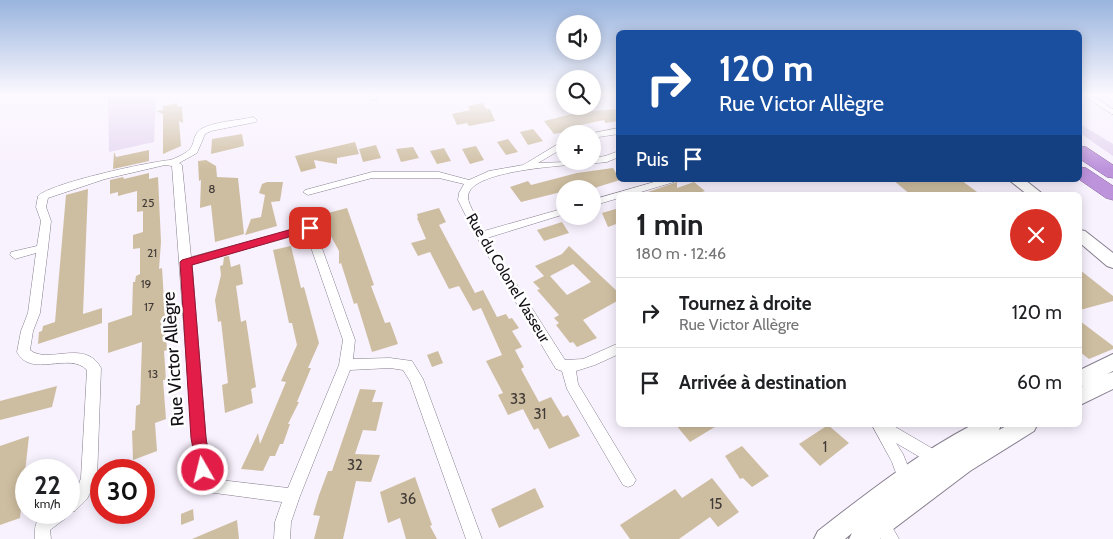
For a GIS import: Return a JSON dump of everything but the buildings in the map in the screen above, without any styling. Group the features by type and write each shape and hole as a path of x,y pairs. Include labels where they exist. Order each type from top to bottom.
{"highway":[{"path":"1082,152 1113,173"},
{"path":"1082,160 1113,181"},
{"path":"1082,173 1113,194"}],"main road":[{"path":"1010,182 1024,192"},
{"path":"1019,182 1033,192"},
{"path":"1082,229 1113,252"},
{"path":"1082,237 1113,262"},
{"path":"1082,378 1113,362"},
{"path":"1082,396 1113,380"},
{"path":"826,539 935,458 988,427"},
{"path":"861,539 886,531 944,476 998,440 1023,427"}],"street":[{"path":"80,496 89,479 94,368 91,363 80,359 31,358 23,352 27,331 34,313 43,248 46,217 41,208 41,198 45,193 116,173 164,162 172,162 194,151 197,147 198,137 208,129 253,120"},
{"path":"601,134 616,131"},
{"path":"524,169 556,149"},
{"path":"601,160 616,155"},
{"name":"Rue Victor Allègre","path":"172,162 178,168 198,438 205,486 292,496"},
{"path":"308,192 372,175 439,175 470,183 480,177 556,165"},
{"path":"629,192 664,182"},
{"name":"Rue du Colonel Vasseur","path":"470,183 462,196 481,236 557,360 568,367 572,385 628,480"},
{"path":"601,200 616,196"},
{"path":"481,236 556,214"},
{"path":"186,262 310,228 349,340 346,366 292,496 283,522 282,539"},
{"path":"15,255 43,248"},
{"path":"568,367 581,366 616,349"},
{"path":"346,366 390,363 407,365 416,379 474,539"},
{"path":"879,427 898,459 905,479"},
{"path":"881,427 935,458"},
{"path":"43,539 42,526 45,524"}],"shaded area":[{"path":"108,119 155,119 154,142 109,152"},
{"path":"1082,125 1113,144 1113,156 1082,134"}],"route":[{"path":"203,470 198,438 186,262 310,228"}]}
